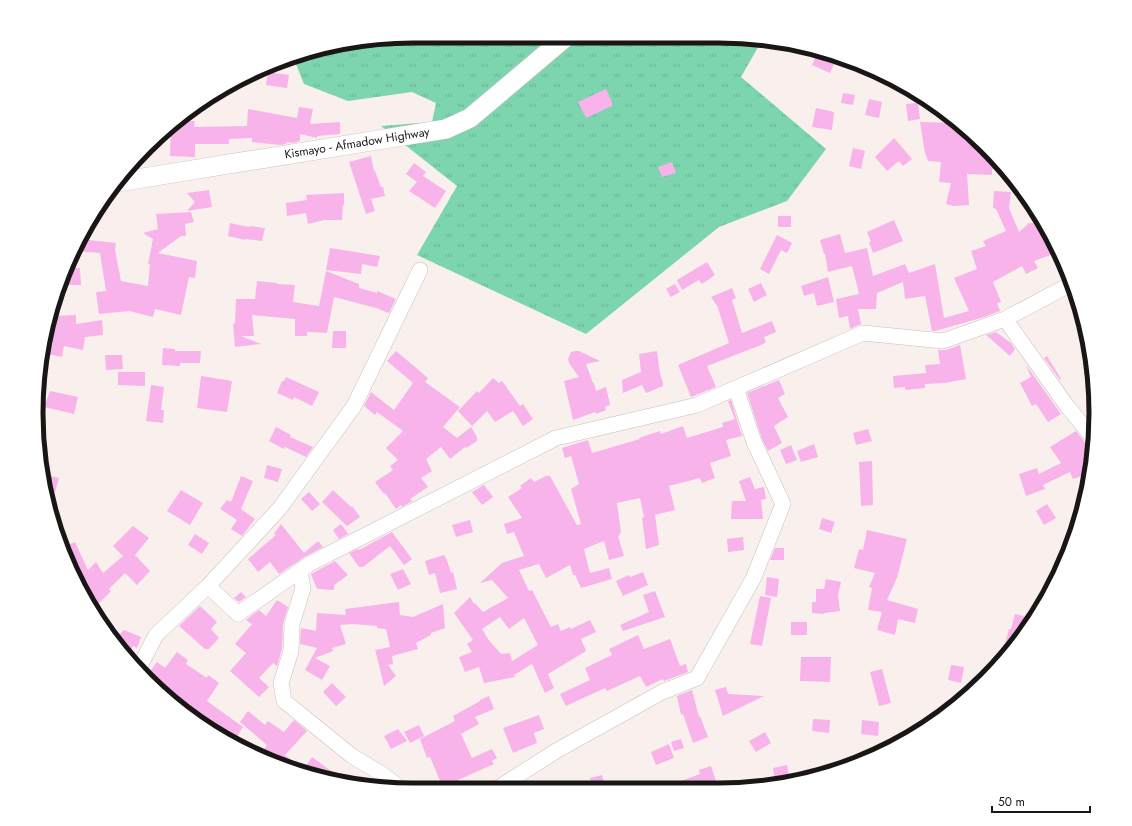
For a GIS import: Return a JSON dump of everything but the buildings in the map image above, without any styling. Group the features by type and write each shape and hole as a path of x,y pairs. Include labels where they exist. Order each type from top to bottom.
{"main road":[{"name":"Kismayo - Afmadow Highway","path":"125,181 446,129 470,118 559,43"}],"street":[{"path":"141,664 156,635 208,586 280,508 354,406 420,270"},
{"path":"208,586 238,614 312,563 556,438 697,405 863,334 942,341 1005,319 1066,286"},
{"path":"1005,319 1067,406 1088,432"},
{"path":"506,783 556,751 662,692 697,678 753,579 783,504 754,442 736,388"},
{"path":"300,571 303,588 292,624 291,650 281,683 284,701 352,756 393,782"}],"green space":[{"path":"413,43 719,43 759,45 741,77 826,149 787,201 719,227 586,334 417,255 457,186 381,126 432,122 436,103 412,92 348,101 304,84 295,63 341,50 365,46"}]}
